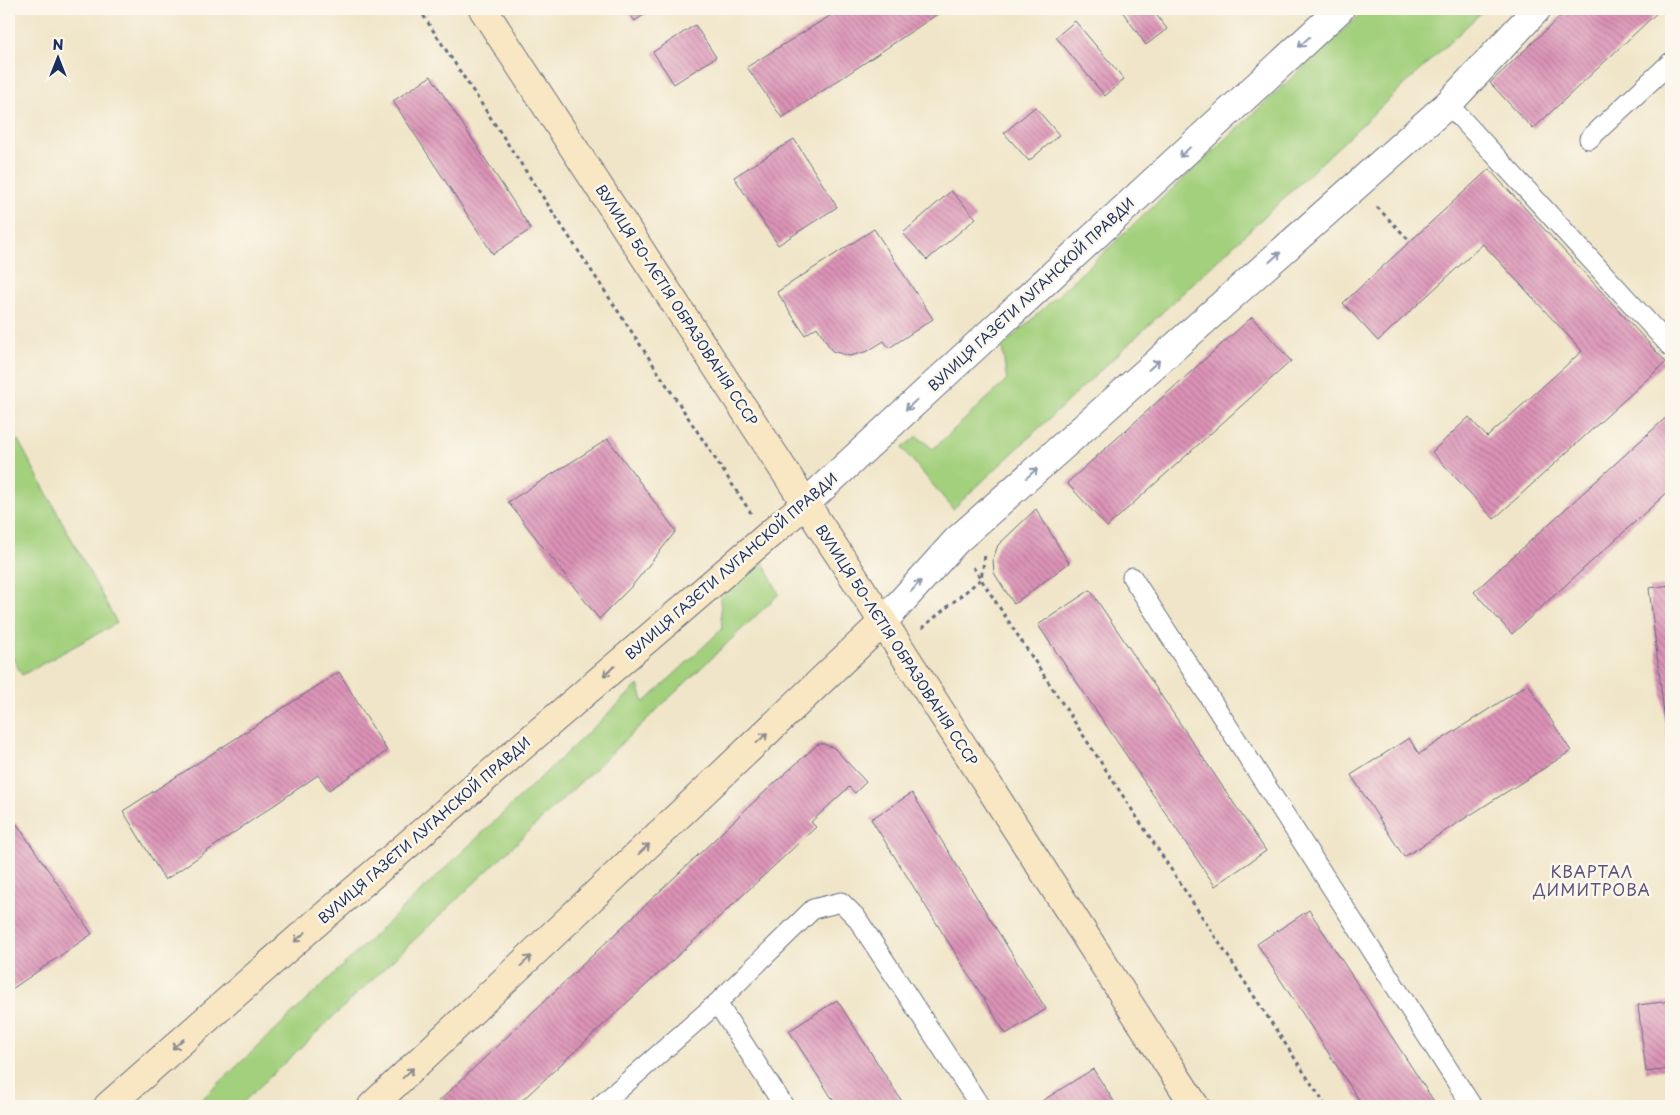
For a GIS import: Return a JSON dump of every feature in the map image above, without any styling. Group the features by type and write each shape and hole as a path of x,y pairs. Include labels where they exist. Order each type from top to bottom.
{"street":[{"name":"ВУЛИЦЯ 50-ЛЄТІЯ ОБРАЗОВАНІЯ СССР","path":"483,9 806,503 1195,1106"},
{"name":"ВУЛИЦЯ ГАЗЄТИ ЛУГАНСКОЙ ПРАВДИ","path":"108,1106 308,930 806,503 1340,9"},
{"path":"372,1106 883,622 956,541 1448,104 1537,9"}],"lane":[{"path":"1589,139 1671,62"},
{"path":"1448,104 1671,347"},
{"path":"1132,576 1472,1106"},
{"path":"600,1106 717,1003 812,909 841,902 856,917 980,1106"},
{"path":"717,1003 784,1106"}],"path":[{"path":"420,9 767,536"},
{"path":"1374,203 1410,241"},
{"path":"956,541 1326,1106"}],"green space":[{"path":"1366,9 1485,9 953,509 902,448 917,436 933,449 1007,380 1002,347"},
{"path":"18,440 117,623 22,675 9,651 9,444"},
{"path":"763,562 779,594 239,1106 195,1106 638,685 644,703 722,629 720,598"}],"building":[{"path":"626,9 652,9 635,21"},
{"path":"841,9 945,9 782,118 747,67"},
{"path":"1125,9 1152,9 1167,29 1146,45 1122,11"},
{"path":"1568,9 1661,9 1533,129 1490,83"},
{"path":"1075,21 1124,79 1105,96 1056,37"},
{"path":"695,25 716,57 674,84 653,52"},
{"path":"431,76 531,229 493,254 393,101"},
{"path":"1035,107 1059,135 1029,161 1004,133"},
{"path":"794,139 837,207 778,245 734,177"},
{"path":"1489,169 1666,362 1494,519 1432,452 1469,417 1487,437 1582,351 1483,244 1378,341 1343,303"},
{"path":"951,191 976,218 927,260 903,233"},
{"path":"874,229 933,319 889,348 884,341 868,351 850,356 832,351 817,327 805,335 777,292"},
{"path":"1252,317 1291,361 1107,527 1067,483"},
{"path":"1671,413 1671,489 1512,634 1474,592"},
{"path":"608,439 676,531 632,586 599,619 508,502"},
{"path":"1036,509 1069,563 1014,604 994,573 993,559 998,545"},
{"path":"1671,585 1671,764 1670,764 1649,588"},
{"path":"1090,590 1266,851 1215,886 1038,625"},
{"path":"339,672 387,751 329,790 318,775 165,880 123,811"},
{"path":"1528,684 1571,751 1404,857 1351,775 1409,738 1419,754"},
{"path":"818,744 834,748 866,782 855,793 849,787 811,822 816,827 516,1106 434,1106 758,798"},
{"path":"912,793 1046,1009 1006,1034 871,819"},
{"path":"16,823 92,934 9,991 9,828"},
{"path":"1309,910 1437,1106 1363,1106 1257,944"},
{"path":"837,1000 905,1106 837,1106 789,1031"},
{"path":"1671,1001 1671,1069 1646,1072 1638,1005"},
{"path":"1093,1069 1117,1106 1046,1106 1042,1101"}],"district":[{"name":"КВАРТАЛ ДИМИТРОВА","path":"1592,880"}]}
